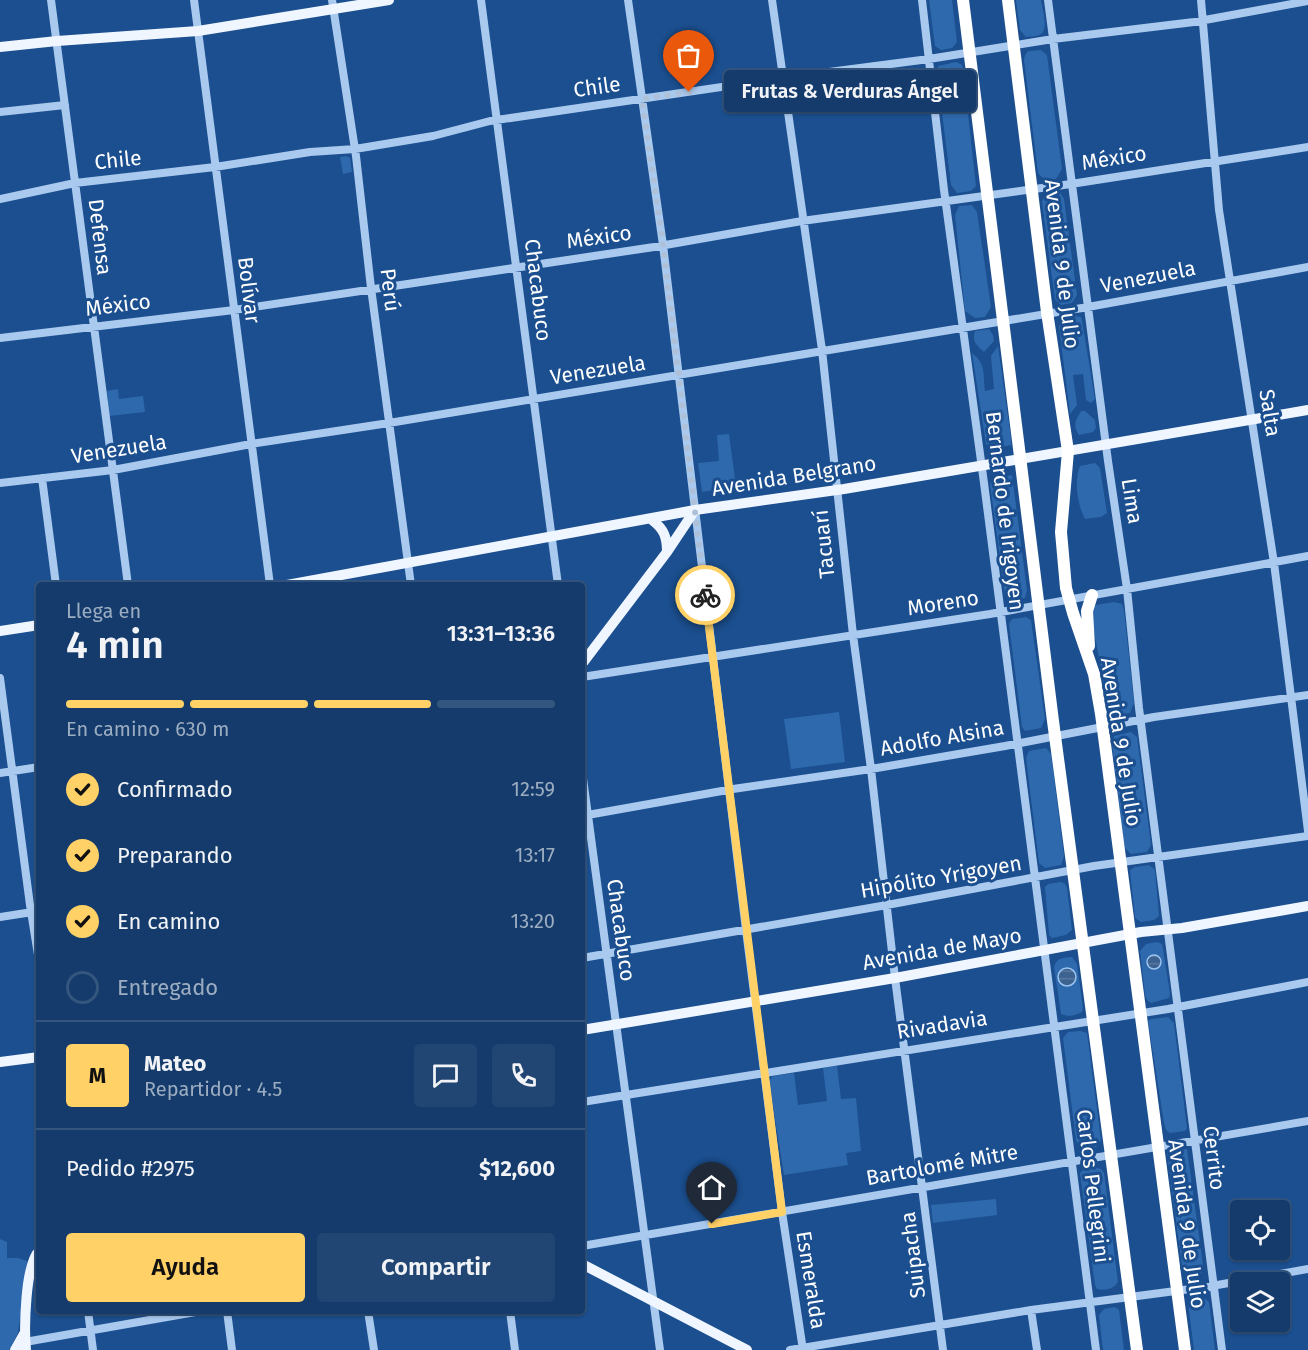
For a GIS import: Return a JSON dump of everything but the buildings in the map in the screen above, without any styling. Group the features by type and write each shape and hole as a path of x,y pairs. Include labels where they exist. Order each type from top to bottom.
{"highway":[{"path":"963,0 1039,605 1137,1350"},
{"name":"Avenida 9 de Julio","path":"1008,0 1047,312 1068,451 1061,537 1068,600 1090,659 1103,728 1185,1350"},
{"path":"1090,659 1087,610 1092,595"}],"main road":[{"path":"0,47 198,31 333,5 388,0"},
{"name":"Avenida Belgrano","path":"304,582 652,520 695,510 837,490 1308,410"},
{"path":"585,660 667,552 695,510"},
{"path":"652,520 664,531 667,552"},
{"path":"0,631 36,625"},
{"name":"Avenida de Mayo","path":"585,1030 1308,906"},
{"path":"0,1062 36,1057"},
{"path":"15,1350 25,1342 31,1269 36,1254"},
{"path":"585,1266 747,1350"}],"street":[{"name":"Defensa","path":"51,0 128,582"},
{"name":"Bolívar","path":"194,0 270,582"},
{"name":"Chacabuco","path":"481,0 558,582"},
{"name":"Esmeralda","path":"628,0 663,245 728,790 782,1212 803,1349"},
{"name":"Tacuarí","path":"772,0 822,350 853,635 905,1049"},
{"name":"Bernardo de Irigoyen","path":"922,0 945,201 1055,1026"},
{"name":"Lima","path":"1048,0 1127,589 1177,1007"},
{"name":"Salta","path":"1201,0 1214,160 1230,280 1274,563 1308,831"},
{"name":"Chile","path":"0,199 75,183 215,167 310,152 355,149 433,136 497,120 929,59 1053,39 1202,21 1308,1"},
{"name":"Perú","path":"333,5 355,149 371,288 411,582"},
{"path":"0,112 65,105"},
{"name":"México","path":"0,338 234,310 663,245 802,221 1071,184 1308,147"},
{"name":"Venezuela","path":"0,483 113,470 251,444 1088,307 1308,267"},
{"path":"42,478 57,582"},
{"name":"Moreno","path":"585,678 1000,612 1308,556"},
{"path":"0,678 12,771 35,912 0,917"},
{"name":"Adolfo Alsina","path":"585,816 728,790 871,769 1141,720 1308,695"},
{"path":"0,773 36,767"},
{"name":"Chacabuco","path":"585,816 627,1095 660,1350"},
{"name":"Hipólito Yrigoyen","path":"585,958 1119,862 1308,836"},
{"name":"Rivadavia","path":"585,1102 1177,1007 1308,982"},
{"name":"Cerrito","path":"1177,1007 1222,1350"},
{"name":"Carlos Pellegrini","path":"1055,1026 1096,1350"},
{"name":"Suipacha","path":"905,1049 942,1350"},
{"name":"Bartolomé Mitre","path":"585,1245 1308,1121"},
{"path":"790,1350 1031,1310 1177,1291 1308,1269"},
{"path":"1031,1310 1037,1350"},
{"path":"88,1314 93,1350"},
{"path":"25,1342 183,1314"},
{"path":"227,1314 232,1350"},
{"path":"368,1314 374,1350"},
{"path":"510,1314 515,1350"}],"shaded area":[{"path":"929,0 952,0 957,42 952,48 941,50 935,46"},
{"path":"1016,0 1041,0 1045,28 1040,35 1026,37 1020,30"},
{"path":"1041,50 1047,55 1062,169 1056,179 1045,180 1038,173 1024,60 1028,51"},
{"path":"956,62 962,65 963,69 976,186 971,191 957,193 951,185 937,72 938,66"},
{"path":"340,157 350,158 352,172 343,174"},
{"path":"1060,192 1064,199 1077,295 1072,303 1061,305 1055,299 1042,202 1045,194"},
{"path":"972,205 977,212 991,307 985,317 975,318 965,311 955,215 959,206"},
{"path":"1081,317 1082,321 1095,399 1091,403 1086,400 1083,374 1073,375 1077,405 1070,414 1059,326 1063,318"},
{"path":"989,329 994,341 984,352 975,343 975,331"},
{"path":"998,346 1011,445 991,449 986,444 972,353 982,365 985,391 994,389 991,356"},
{"path":"118,389 119,399 143,396 145,412 109,416 107,391"},
{"path":"1081,411 1085,411 1095,420 1096,428 1093,432 1079,435 1077,432 1076,423"},
{"path":"729,434 736,486 702,492 698,463 719,461 717,435"},
{"path":"1095,463 1100,468 1107,513 1101,517 1085,519 1077,492 1078,472 1080,466"},
{"path":"1012,475 1027,590 1025,598 1012,602 1005,595 990,484 993,479"},
{"path":"1114,602 1122,604 1124,610 1134,703 1130,713 1114,716 1108,706 1092,621 1093,607"},
{"path":"1026,617 1031,620 1045,719 1041,728 1025,731 1022,727 1009,624 1012,619"},
{"path":"839,712 845,762 791,769 784,719"},
{"path":"1131,732 1137,737 1151,845 1147,852 1131,854 1125,848 1123,838 1112,743 1114,736"},
{"path":"1046,748 1051,754 1064,856 1061,865 1045,868 1039,863 1026,758 1029,751"},
{"path":"1149,865 1155,870 1159,916 1154,920 1141,922 1135,918 1130,870"},
{"path":"1061,882 1067,888 1072,930 1066,935 1052,938 1049,935 1045,887 1048,884"},
{"path":"1157,942 1162,944 1170,994 1169,998 1151,1003 1145,995 1140,951 1146,944"},
{"path":"1154,955 1159,957 1161,962 1159,967 1154,969 1149,967 1147,962 1149,957"},
{"path":"1072,957 1077,964 1083,1008 1082,1012 1069,1016 1061,1014 1054,967 1059,960"},
{"path":"1067,968 1073,971 1076,977 1073,983 1067,986 1061,983 1058,977 1061,971"},
{"path":"1168,1017 1174,1023 1187,1128 1185,1131 1170,1133 1166,1130 1164,1123 1148,1021"},
{"path":"1068,1032 1087,1033 1101,1140 1098,1146 1091,1148 1080,1146 1076,1140 1063,1038"},
{"path":"837,1066 841,1099 856,1098 861,1151 846,1153 848,1165 784,1175 769,1081 773,1076 794,1073 798,1105 827,1101 823,1068"},
{"path":"1187,1149 1203,1265 1202,1273 1195,1276 1186,1272 1182,1266 1167,1152"},
{"path":"1095,1167 1104,1173 1118,1282 1106,1290 1097,1289 1095,1285 1080,1173"},
{"path":"996,1199 997,1215 933,1223 931,1205"},
{"path":"0,1239 7,1242 7,1258 27,1261 18,1333 9,1350 0,1350"},
{"path":"1203,1297 1209,1302 1215,1350 1194,1350 1188,1303"},
{"path":"1115,1307 1119,1310 1124,1350 1103,1350 1099,1315 1104,1309"}],"way so far":[{"path":"689,92 642,99 663,245 705,595"}],"place":[{"name":"Frutas & Verduras Ángel","path":"689,92"}],"route":[{"path":"705,595 782,1212 712,1224"}]}
